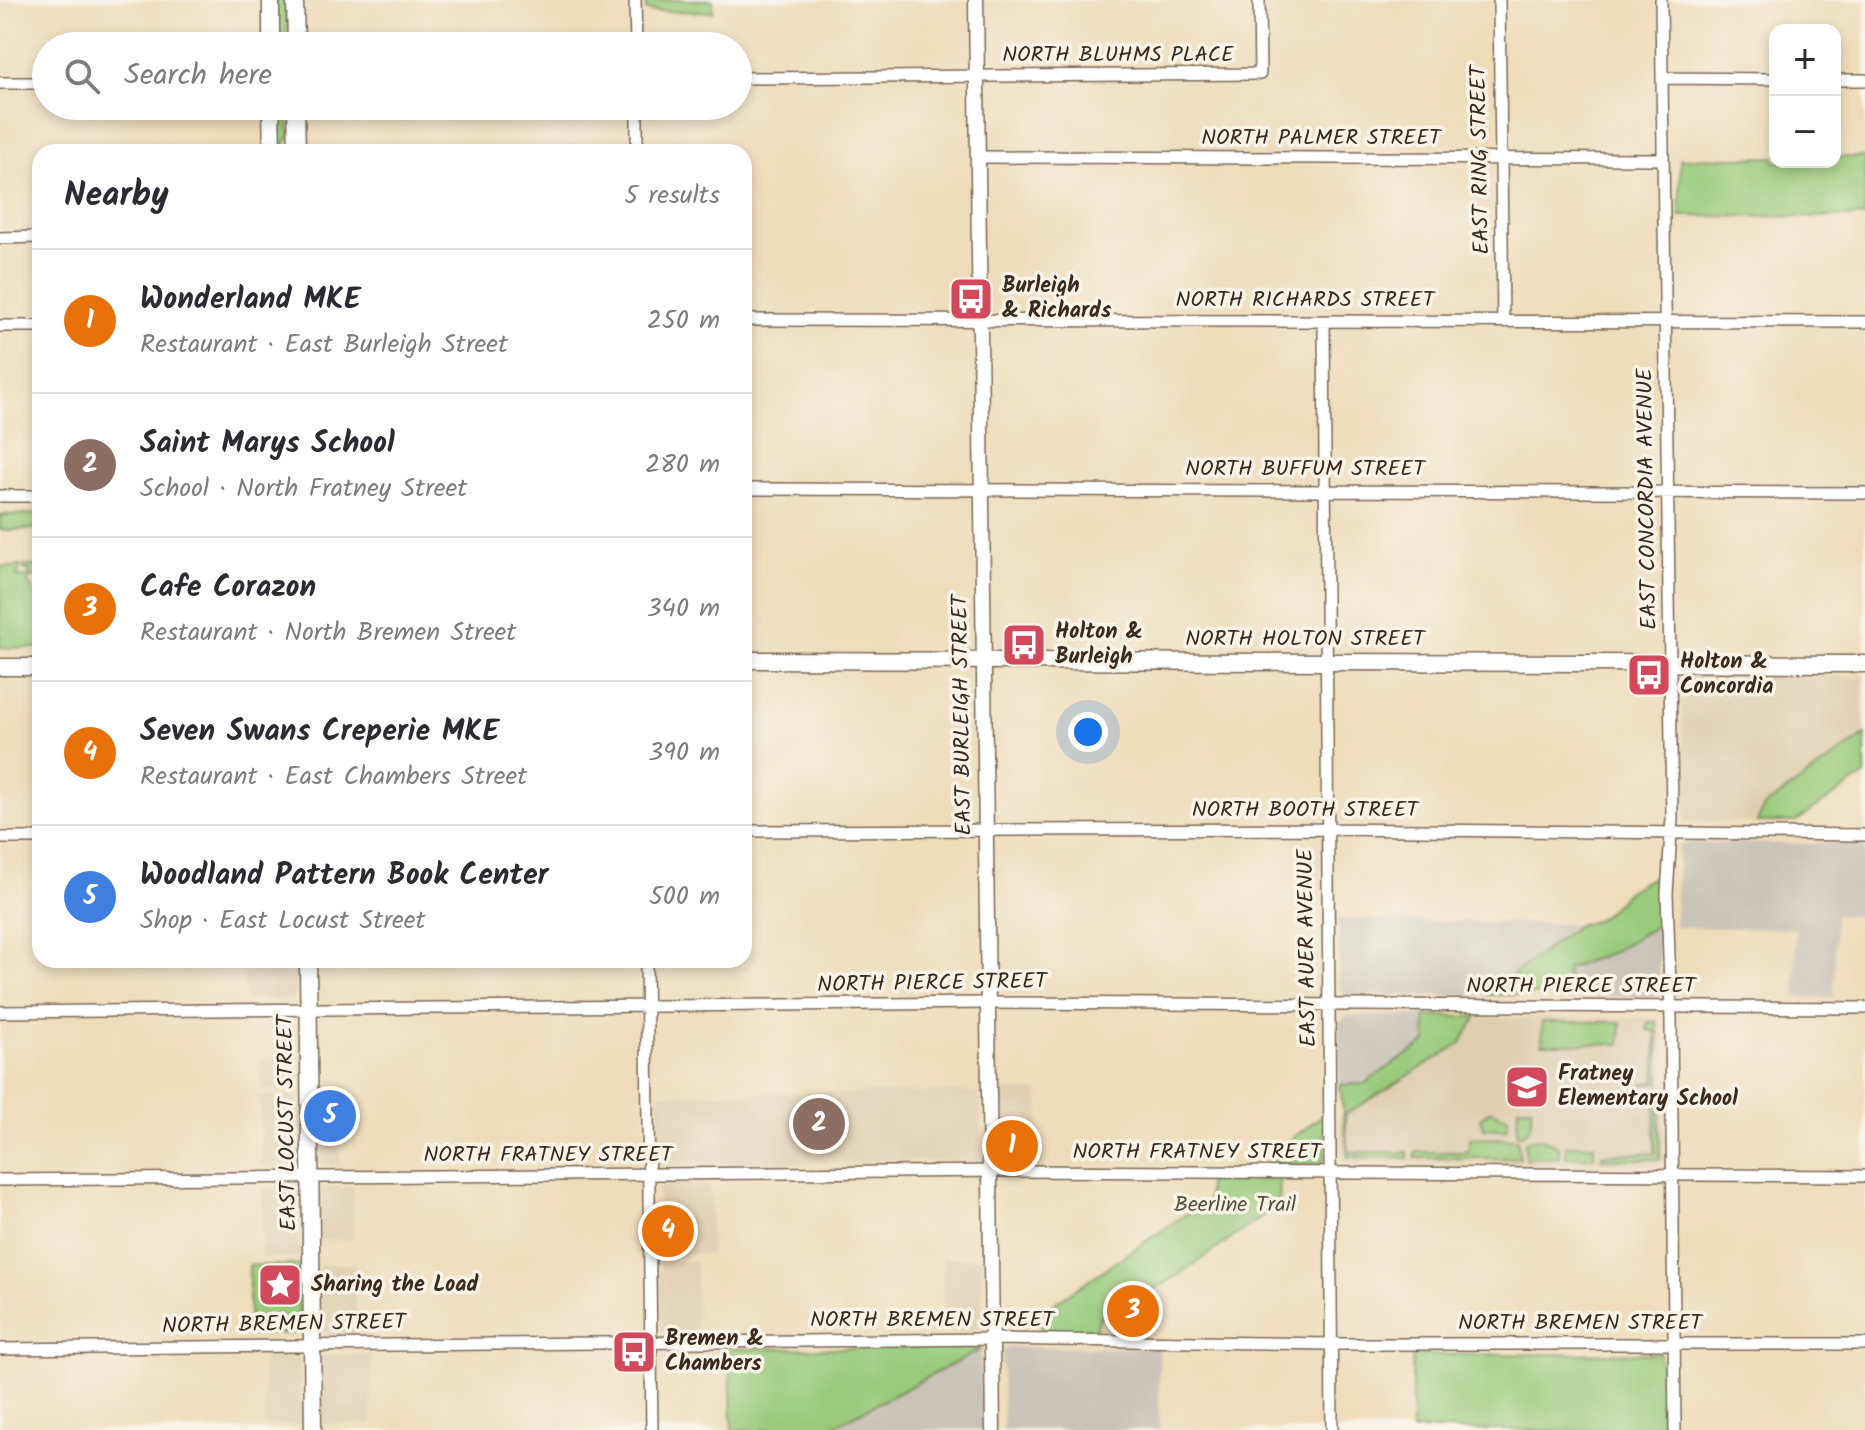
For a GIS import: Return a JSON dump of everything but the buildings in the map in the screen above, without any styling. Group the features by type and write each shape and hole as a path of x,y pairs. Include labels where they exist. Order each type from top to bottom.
{"main road":[{"path":"271,0 271,32"},
{"path":"295,0 296,32"},
{"path":"271,120 272,144"},
{"path":"296,120 297,144"},
{"name":"NORTH HOLTON STREET","path":"752,660 1865,664"},
{"path":"0,667 32,667"},
{"name":"EAST LOCUST STREET","path":"308,968 313,1430"}],"street":[{"path":"635,0 636,32"},
{"name":"EAST BURLEIGH STREET","path":"976,0 993,1430"},
{"name":"NORTH BLUHMS PLACE","path":"977,76 1260,74 1259,0"},
{"name":"EAST RING STREET","path":"1499,0 1503,320"},
{"name":"EAST CONCORDIA AVENUE","path":"1661,0 1670,663 1671,832 1667,893 1675,1430"},
{"path":"752,78 977,76"},
{"path":"1662,78 1769,79"},
{"path":"1841,80 1865,80"},
{"path":"0,83 32,83"},
{"path":"637,120 637,144"},
{"name":"NORTH PALMER STREET","path":"978,157 1663,159"},
{"path":"0,238 32,237"},
{"name":"NORTH RICHARDS STREET","path":"752,320 1865,322"},
{"name":"EAST AUER AVENUE","path":"1324,322 1332,1430"},
{"path":"0,326 32,326"},
{"name":"NORTH BUFFUM STREET","path":"752,489 1865,493"},
{"path":"0,496 32,496"},
{"name":"NORTH BOOTH STREET","path":"752,831 1327,829 1865,835"},
{"path":"0,838 32,838"},
{"path":"646,968 652,1430"},
{"name":"NORTH PIERCE STREET","path":"0,1012 988,1003 1865,1008"},
{"name":"NORTH FRATNEY STREET","path":"0,1180 990,1172 1865,1176"},
{"name":"NORTH BREMEN STREET","path":"0,1349 992,1339 1331,1344 1865,1344"}],"shaded area":[{"path":"1685,675 1865,677 1862,697 1865,735 1764,807 1757,822 1685,821 1681,681"},
{"path":"1683,843 1865,844 1865,916 1835,915 1834,998 1796,997 1795,929 1674,927 1679,847"},
{"path":"1338,919 1579,924 1487,995 1345,995 1339,988"},
{"path":"1659,924 1659,996 1566,995 1567,969 1612,952"},
{"path":"297,972 297,992 293,999 245,1000 244,973"},
{"path":"1346,1016 1425,1016 1426,1042 1364,1084 1340,1085 1339,1023"},
{"name":"Fratney Elementary School","path":"1477,1017 1659,1018 1665,1049 1665,1162 1657,1165 1343,1163 1340,1115 1349,1113 1460,1044"},
{"path":"260,1059 298,1059 298,1089 261,1090"},
{"path":"1001,1091 1039,1091 1040,1163 999,1161"},
{"path":"979,1092 983,1159 978,1164 965,1161 665,1164 658,1157 658,1094"},
{"path":"340,1096 340,1166 322,1166 318,1160 317,1097"},
{"path":"260,1097 298,1097 299,1160 295,1166 261,1167"},
{"path":"664,1184 710,1184 711,1254 659,1255 658,1190"},
{"path":"292,1187 299,1193 300,1257 262,1258 262,1188"},
{"path":"324,1187 353,1187 353,1240 319,1240 318,1193"},
{"path":"943,1258 982,1258 982,1323 976,1331 944,1331"},
{"path":"696,1261 697,1333 662,1332 659,1262"},
{"path":"319,1264 355,1264 356,1334 328,1334 319,1328"},
{"path":"1139,1290 1145,1294 1145,1331 1096,1330 1097,1317 1108,1306"},
{"path":"1005,1348 1159,1348 1159,1430 1003,1430 1002,1354"},
{"path":"980,1350 983,1430 826,1430"},
{"path":"371,1354 372,1424 320,1424 321,1358 327,1355"},
{"path":"263,1355 294,1355 300,1358 301,1425 264,1425"}],"green space":[{"path":"274,0 286,0 287,32 274,32"},
{"path":"646,0 713,0 713,12 646,11"},
{"path":"277,120 289,120 290,135 285,144 277,144"},
{"path":"1769,157 1769,168 1841,168 1841,157 1865,157 1865,217 1680,216 1680,159"},
{"path":"32,514 32,529 0,530 0,515"},
{"path":"21,566 17,577 30,577 29,570 24,570 24,566 32,566 32,578 27,581 32,589 32,648 0,648 0,567"},
{"path":"1865,735 1865,775 1795,822 1757,822 1764,807"},
{"path":"1652,877 1658,877 1659,924 1612,952 1567,969 1566,995 1487,995 1579,924 1599,918 1629,890"},
{"path":"1425,1016 1477,1017 1460,1044 1345,1115 1348,1152 1408,1152 1408,1158 1348,1157 1340,1085 1364,1084 1426,1042"},
{"path":"1542,1022 1621,1022 1620,1044 1542,1044"},
{"path":"1648,1022 1657,1022 1660,1083 1642,1084 1656,1081 1656,1032 1647,1030"},
{"path":"1655,1094 1659,1094 1660,1159 1601,1159 1603,1154 1655,1153"},
{"path":"1518,1107 1532,1107 1532,1117 1529,1129 1517,1135"},
{"path":"1491,1110 1508,1118 1506,1130 1484,1128 1480,1118"},
{"name":"Beerline Trail","path":"1324,1114 1325,1158 1321,1164 1269,1165 1269,1156"},
{"path":"1470,1138 1517,1139 1520,1158 1415,1158 1416,1152 1468,1152"},
{"path":"1539,1138 1559,1146 1559,1158 1525,1158 1525,1141"},
{"path":"1566,1145 1594,1145 1594,1157 1566,1157"},
{"name":"Beerline Trail","path":"1208,1179 1280,1180 1279,1205 1178,1276 1145,1294 1139,1290 1117,1299 1105,1310 1096,1330 1041,1331 1041,1321 1049,1307 1208,1199"},
{"path":"249,1265 300,1265 298,1333 249,1335"},
{"path":"973,1347 980,1350 826,1430 732,1430 730,1349"},
{"path":"1660,1353 1661,1430 1412,1430 1412,1355"}],"place":[{"name":"Burleigh & Richards","path":"971,299"},
{"name":"Holton & Burleigh","path":"1024,645"},
{"name":"Holton & Concordia","path":"1649,675"},
{"name":"Fratney Elementary School","path":"1527,1087"},
{"name":"Woodland Pattern Book Center","path":"330,1116"},
{"name":"Saint Marys School","path":"819,1124"},
{"name":"Wonderland MKE","path":"1012,1146"},
{"name":"Seven Swans Creperie MKE","path":"668,1231"},
{"name":"Sharing the Load","path":"280,1285"},
{"name":"Cafe Corazon","path":"1133,1311"},
{"name":"Bremen & Chambers","path":"634,1352"}]}
